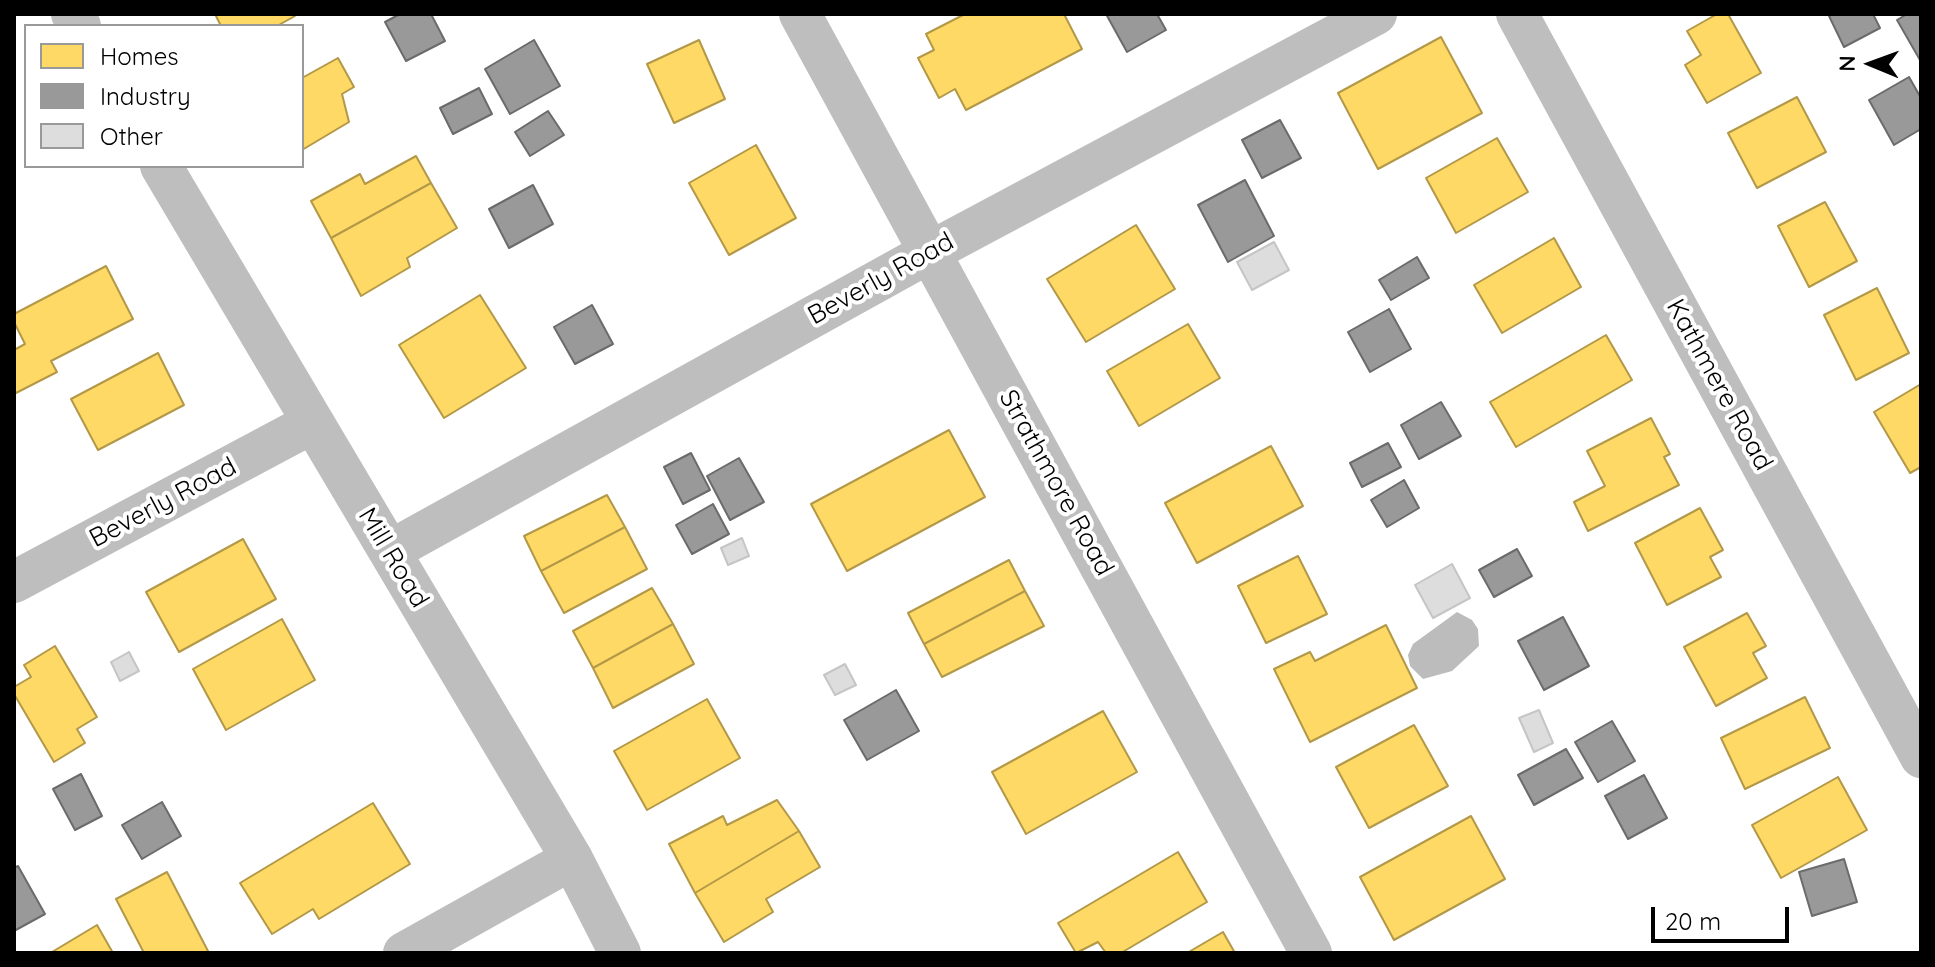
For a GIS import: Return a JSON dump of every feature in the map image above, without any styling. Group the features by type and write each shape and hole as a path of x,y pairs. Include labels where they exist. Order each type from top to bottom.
{"street":[{"name":"Strathmore Road","path":"800,14 1311,953"},
{"name":"Beverly Road","path":"390,551 930,252 1376,14"},
{"name":"Kathmere Road","path":"1517,14 1921,757"},
{"name":"Mill Road","path":"162,168 572,859 620,953"},
{"name":"Beverly Road","path":"14,582 312,423"},
{"path":"404,953 572,859"}],"shaded area":[{"path":"1457,612 1472,620 1478,629 1479,646 1452,671 1423,679 1410,666 1408,655 1413,644"}],"building: Homes":[{"path":"215,14 295,16 281,24 220,24"},
{"path":"965,14 1064,14 1082,49 966,110 955,89 939,98 918,58 934,50 926,34"},
{"path":"1717,14 1728,14 1761,73 1707,103 1685,65 1701,55 1687,31"},
{"path":"1441,37 1482,113 1378,169 1338,93"},
{"path":"699,40 725,99 674,123 647,64"},
{"path":"338,58 354,87 342,94 349,122 304,149 304,77"},
{"path":"1797,97 1826,152 1757,188 1728,133"},
{"path":"1497,138 1528,192 1456,233 1426,178"},
{"path":"756,145 796,218 729,255 689,183"},
{"path":"416,156 431,183 331,238 311,201 360,174 365,184"},
{"path":"431,183 457,228 407,258 410,267 361,296 331,238"},
{"path":"1825,202 1857,261 1809,287 1778,226"},
{"path":"1136,225 1175,289 1086,342 1047,279"},
{"path":"1554,238 1581,287 1502,333 1474,285"},
{"path":"106,266 133,319 51,361 57,372 14,394 14,350 25,344 14,322 14,314"},
{"path":"1877,288 1909,353 1856,380 1824,315"},
{"path":"480,295 526,368 444,418 399,345"},
{"path":"1188,324 1220,378 1139,426 1107,371"},
{"path":"1606,335 1632,380 1516,447 1490,402"},
{"path":"158,353 184,405 98,450 71,399"},
{"path":"1921,384 1921,467 1910,473 1874,412"},
{"path":"1651,418 1670,454 1664,457 1679,485 1588,531 1574,502 1605,486 1587,451"},
{"path":"949,430 985,497 847,571 811,504"},
{"path":"1271,446 1303,506 1197,563 1165,503"},
{"path":"607,495 625,527 541,571 524,536"},
{"path":"1700,508 1723,550 1710,557 1721,577 1667,605 1635,543"},
{"path":"625,527 647,569 564,613 541,571"},
{"path":"243,539 276,599 179,652 146,592"},
{"path":"1298,556 1327,614 1266,643 1238,586"},
{"path":"1009,560 1025,591 924,644 908,613"},
{"path":"652,588 673,624 593,668 573,631"},
{"path":"1025,591 1044,626 942,677 924,644"},
{"path":"1747,613 1766,646 1753,653 1767,678 1716,706 1684,647"},
{"path":"282,619 315,680 226,730 193,669"},
{"path":"673,624 694,664 613,708 593,668"},
{"path":"1386,625 1417,688 1310,742 1274,669 1310,652 1315,661"},
{"path":"55,646 97,717 77,729 85,743 54,762 14,694 14,687 31,677 24,665"},
{"path":"1805,697 1830,748 1745,789 1721,738"},
{"path":"707,699 740,758 647,810 614,751"},
{"path":"1103,711 1137,772 1026,834 992,772"},
{"path":"1414,725 1448,786 1369,828 1336,767"},
{"path":"1838,777 1867,830 1781,878 1752,825"},
{"path":"777,800 799,831 695,893 669,844 723,816 727,825"},
{"path":"373,803 410,864 319,919 313,909 272,934 240,883"},
{"path":"1471,816 1505,879 1394,940 1360,877"},
{"path":"799,831 820,867 766,899 773,912 724,942 695,893"},
{"path":"1178,852 1207,902 1121,953 1106,953 1098,942 1076,953 1058,923"},
{"path":"167,872 209,953 144,953 116,899"},
{"path":"97,925 113,953 52,953 52,952"},
{"path":"1223,932 1235,953 1187,953"}],"building: Industry":[{"path":"400,14 431,14 445,41 406,61 385,22"},
{"path":"1106,14 1157,14 1166,30 1127,52"},
{"path":"1873,14 1880,28 1844,47 1829,16"},
{"path":"1907,14 1921,14 1920,60 1897,20"},
{"path":"534,40 560,86 510,114 485,69"},
{"path":"1909,77 1921,98 1921,129 1894,145 1869,100"},
{"path":"479,88 492,114 453,134 440,108"},
{"path":"548,111 564,135 530,156 515,132"},
{"path":"1280,120 1301,158 1262,178 1242,140"},
{"path":"1245,180 1274,236 1228,262 1198,205"},
{"path":"533,185 553,224 509,248 489,209"},
{"path":"1417,257 1429,278 1391,300 1379,280"},
{"path":"592,305 613,344 575,364 554,327"},
{"path":"1389,309 1411,349 1370,372 1348,332"},
{"path":"1441,402 1461,436 1419,459 1401,425"},
{"path":"1388,443 1401,467 1362,487 1350,463"},
{"path":"691,453 710,490 683,504 664,467"},
{"path":"739,458 764,502 730,520 707,476"},
{"path":"1404,480 1419,508 1387,527 1371,500"},
{"path":"713,504 729,534 692,554 676,525"},
{"path":"1517,549 1532,576 1494,597 1479,570"},
{"path":"1563,617 1589,666 1544,690 1518,641"},
{"path":"896,690 919,731 867,760 844,720"},
{"path":"1612,721 1635,761 1598,782 1575,742"},
{"path":"1566,749 1583,778 1534,805 1518,775"},
{"path":"81,774 102,816 75,830 53,789"},
{"path":"1644,775 1667,818 1628,839 1605,796"},
{"path":"162,802 181,836 142,859 122,825"},
{"path":"1844,859 1857,902 1812,916 1799,872"},
{"path":"18,866 45,914 14,931 14,868"}],"building: Other":[{"path":"1274,242 1289,270 1252,290 1237,262"},
{"path":"742,538 749,556 728,565 721,548"},
{"path":"1452,564 1470,598 1433,618 1415,585"},
{"path":"129,652 139,671 120,681 111,662"},
{"path":"845,664 856,685 835,695 824,675"},
{"path":"1539,710 1553,743 1534,752 1519,718"}]}
